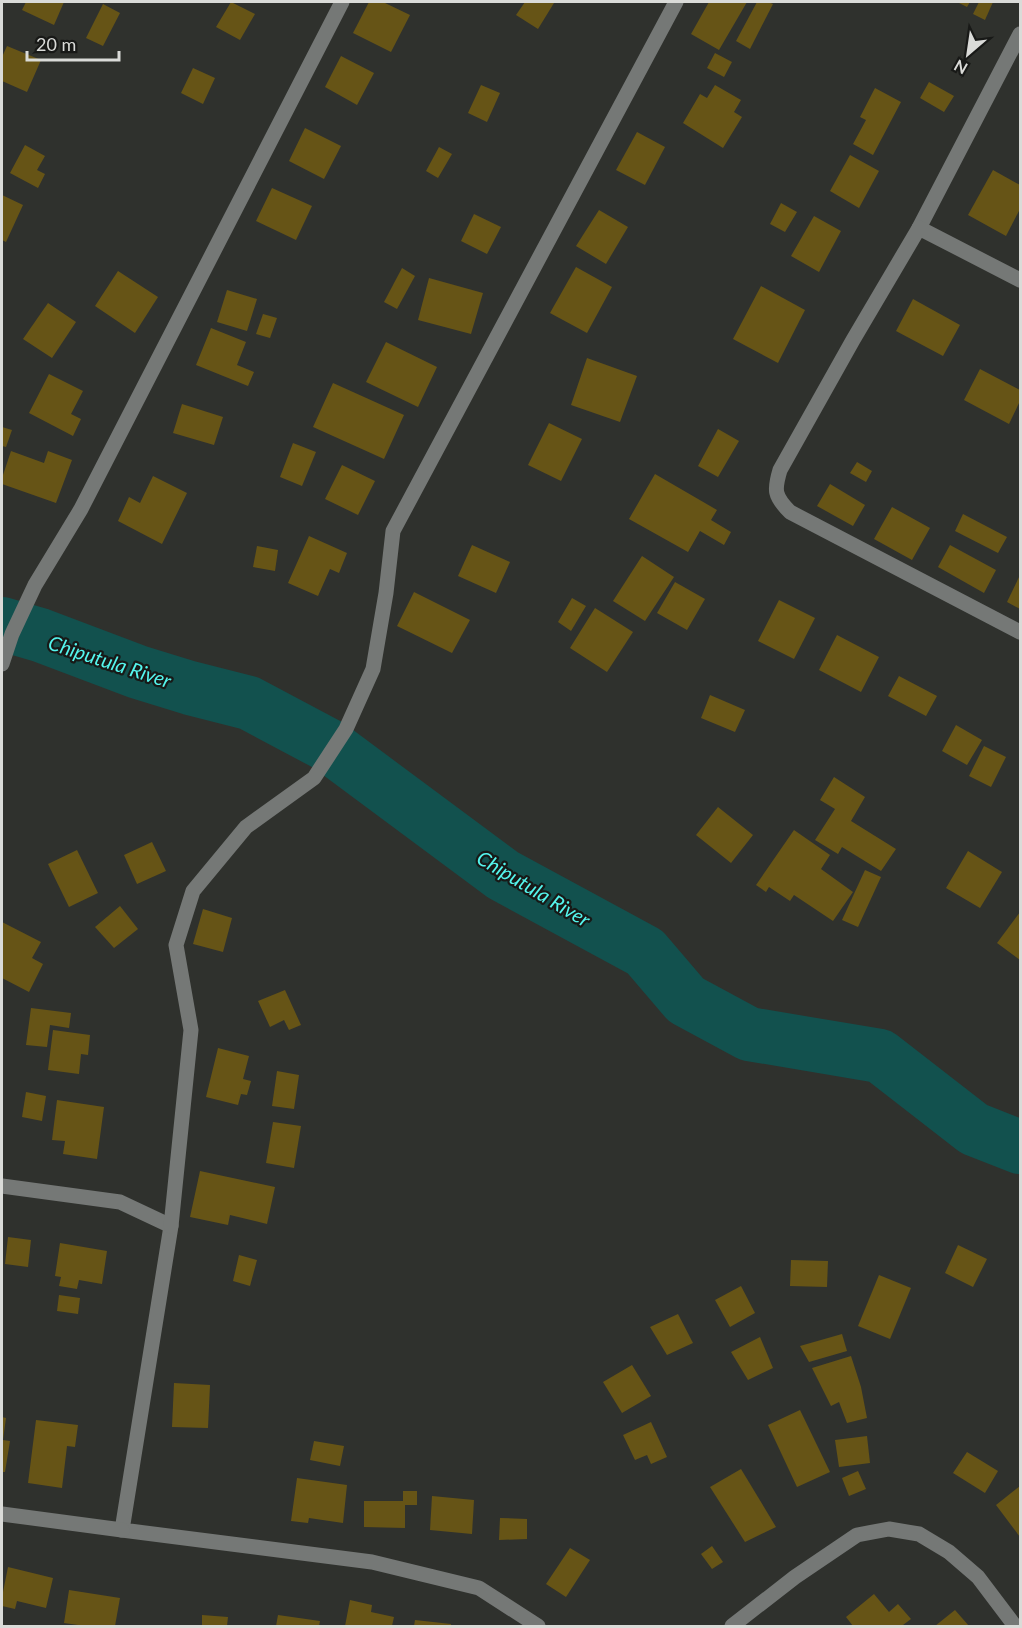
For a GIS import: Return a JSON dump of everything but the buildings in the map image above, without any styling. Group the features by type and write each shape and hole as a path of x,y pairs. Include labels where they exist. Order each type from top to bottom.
{"street":[{"path":"2,664 12,634 35,585 81,509 342,2"},
{"path":"122,1530 171,1226 191,1030 176,945 193,891 246,827 314,778 346,729 373,669 386,593 393,531 676,2"},
{"path":"1020,34 919,228 780,470 775,486 780,502 790,512 1020,632"},
{"path":"919,228 1020,280"},
{"path":"2,1186 120,1202 171,1226"},
{"path":"2,1514 372,1562 479,1588 538,1626"},
{"path":"732,1626 795,1577 857,1535 889,1529 920,1534 950,1552 978,1577 1015,1626"}],"waterway":[{"name":"Chiputula River","path":"2,624 40,635 138,672 249,703 328,745 503,875 645,952 686,1000 749,1034 880,1056 974,1129 1020,1147"}]}
